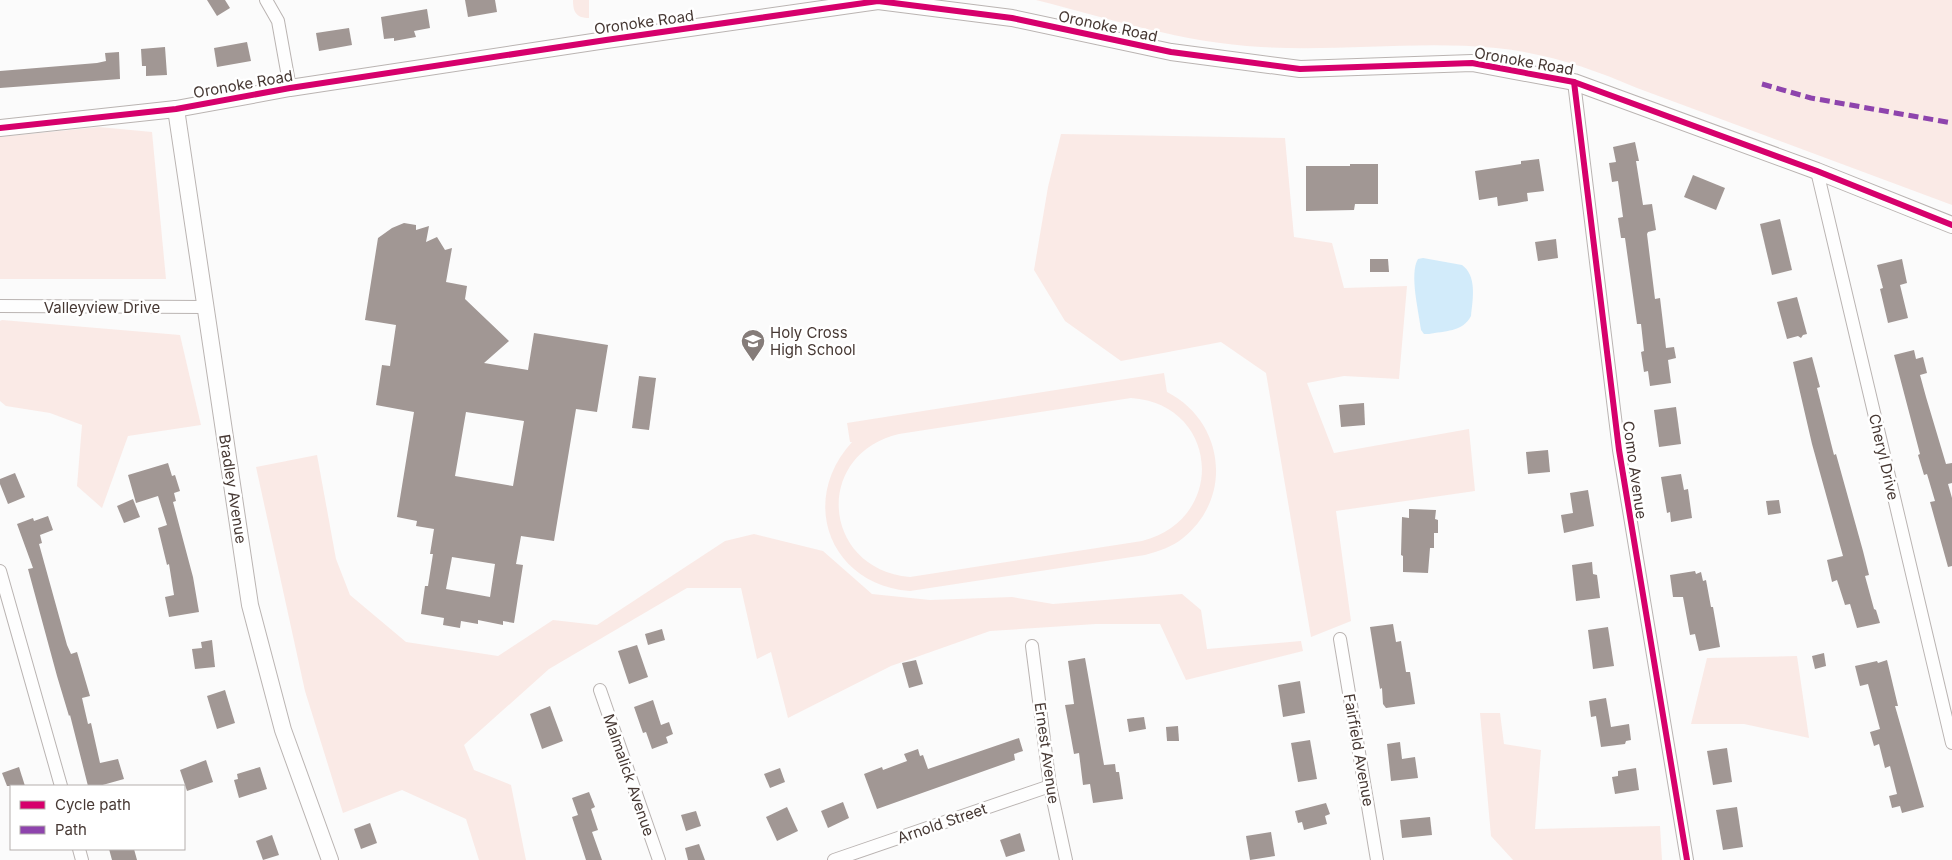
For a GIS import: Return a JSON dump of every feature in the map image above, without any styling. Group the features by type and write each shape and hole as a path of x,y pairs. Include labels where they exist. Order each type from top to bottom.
{"street":[{"path":"266,0 278,21 290,88"},
{"name":"Oronoke Road","path":"0,128 176,109 290,88 606,40 878,2 1012,18 1171,52 1300,69 1472,63 1574,82 1817,171 1952,225"},
{"name":"Como Avenue","path":"1574,82 1618,450 1687,860"},
{"name":"Bradley Avenue","path":"176,109 250,605 283,730 330,860"},
{"name":"Cheryl Drive","path":"1817,171 1952,744"},
{"name":"Valleyview Drive","path":"0,306 205,307"},
{"path":"0,571 61,785"},
{"name":"Fairfield Avenue","path":"1340,639 1377,860"},
{"name":"Ernest Avenue","path":"1032,646 1050,786 1066,860"},
{"name":"Malmalick Avenue","path":"600,690 658,860"},
{"name":"Arnold Street","path":"834,860 1050,786"}],"shaded area":[{"path":"573,0 589,0 589,18 576,14"},
{"path":"1036,0 1952,0 1952,205 1603,74 1568,62 1533,54 1496,48 1437,45 1290,48 1233,45 1148,29"},
{"path":"99,127 152,132 166,279 0,279 0,137"},
{"path":"1061,134 1285,138 1294,237 1332,243 1344,288 1407,286 1399,379 1344,376 1307,383 1334,453 1469,429 1475,491 1336,511 1351,621 1311,637 1266,373 1221,342 1121,361 1065,321 1034,270 1048,187"},
{"path":"0,321 180,335 201,425 128,436 102,508 77,486 82,425 50,413 6,406 0,401"},
{"path":"1164,373 1167,392 1186,405 1201,421 1211,440 1216,461 1215,481 1210,502 1199,521 1179,541 1160,550 1145,555 910,591 882,585 860,573 842,557 831,536 826,513 827,489 836,465 852,442 850,442 847,423","holes":["1131,398 1160,405 1182,420 1196,440 1202,464 1200,488 1189,510 1170,529 1142,541 910,577 880,569 859,554 845,534 839,510 841,486 852,464 871,446 899,434"]},
{"path":"317,455 336,559 350,595 406,642 498,656 553,620 597,625 725,541 754,534 823,551 872,594 930,600 1012,597 1053,604 1182,594 1201,610 1207,649 1301,641 1303,651 1186,680 1160,624 1096,624 990,631 891,666 788,718 771,652 757,659 741,588 687,588 549,669 464,745 474,770 511,785 526,860 479,860 466,819 402,790 343,813 305,691 256,467"},
{"path":"1797,656 1809,738 1744,724 1691,724 1707,658"},
{"path":"1480,713 1500,713 1504,744 1541,750 1535,829 1660,826 1662,860 1513,860 1491,836"}],"water":[{"path":"1423,258 1462,265 1470,275 1473,288 1471,316 1468,321 1458,328 1429,334 1424,334 1421,330 1414,274 1418,259"}],"building":[{"path":"207,0 225,0 230,8 217,16"},
{"path":"465,0 495,0 497,12 468,17"},
{"path":"427,9 430,28 414,31 416,37 394,41 394,38 384,39 381,17"},
{"path":"349,28 352,45 319,51 316,33"},
{"path":"247,42 251,61 217,67 214,48"},
{"path":"165,47 167,75 146,76 146,66 142,66 141,49"},
{"path":"119,52 120,79 0,88 0,71 97,63 106,61 105,53"},
{"path":"1635,142 1639,161 1636,161 1643,205 1652,204 1656,230 1647,234 1655,299 1660,298 1666,348 1674,347 1676,358 1668,360 1671,383 1650,386 1648,371 1644,372 1641,352 1644,351 1641,324 1637,324 1625,238 1621,238 1618,218 1623,217 1618,181 1612,182 1609,163 1616,162 1613,147"},
{"path":"1539,159 1544,191 1527,193 1528,201 1498,206 1497,197 1479,200 1475,171 1521,164 1521,161"},
{"path":"1350,164 1378,164 1378,204 1355,204 1354,210 1306,211 1306,166 1350,166"},
{"path":"1693,175 1725,188 1716,210 1684,197"},
{"path":"1780,219 1792,270 1772,275 1760,224"},
{"path":"404,223 416,225 416,230 429,226 426,242 437,237 445,250 452,248 446,282 467,286 465,299 509,341 484,363 528,370 534,333 608,345 597,412 576,409 554,541 521,536 516,564 523,565 514,623 503,621 503,625 478,620 478,624 461,621 460,628 443,625 444,618 421,614 425,586 428,586 433,554 430,554 434,529 416,526 417,521 397,517 414,412 376,405 382,365 390,366 396,325 365,320 378,238 392,228","holes":["466,412 524,421 513,486 455,476","452,557 495,564 490,597 446,589"]},
{"path":"1556,239 1558,258 1538,261 1535,242"},
{"path":"1370,259 1388,259 1389,272 1370,272"},
{"path":"1902,259 1907,283 1900,285 1908,318 1888,323 1880,289 1883,288 1877,265"},
{"path":"1797,297 1807,334 1801,338 1798,336 1787,339 1777,302"},
{"path":"1914,350 1916,359 1923,357 1927,373 1920,375 1926,397 1946,464 1952,463 1952,483 1948,484 1952,498 1952,566 1948,567 1930,502 1935,501 1927,474 1924,475 1918,455 1920,454 1894,355"},
{"path":"1812,357 1820,387 1817,388 1834,455 1836,454 1863,551 1869,575 1865,576 1880,623 1857,628 1850,604 1845,605 1837,580 1832,582 1827,560 1843,556 1812,444 1793,362"},
{"path":"639,376 656,378 649,430 632,428"},
{"path":"1364,403 1365,425 1341,427 1339,405"},
{"path":"1676,407 1681,444 1659,447 1654,410"},
{"path":"1548,450 1550,472 1528,474 1526,452"},
{"path":"168,463 172,476 175,475 180,491 174,493 176,501 173,502 193,577 199,612 169,617 165,597 174,595 169,564 167,565 158,528 167,525 158,496 136,503 128,475"},
{"path":"15,473 25,497 8,504 0,484 0,479"},
{"path":"1681,474 1684,490 1688,489 1692,518 1671,522 1670,512 1667,513 1661,477"},
{"path":"1588,490 1594,526 1564,533 1561,515 1573,513 1570,493"},
{"path":"133,499 140,517 124,523 117,506"},
{"path":"1779,500 1781,513 1768,515 1766,501"},
{"path":"1409,509 1436,510 1435,519 1438,520 1438,533 1434,533 1434,548 1430,548 1428,573 1403,572 1403,556 1401,555 1402,517 1409,518"},
{"path":"48,516 53,530 40,535 42,543 39,544 67,645 71,654 77,652 90,696 82,698 88,724 91,723 100,763 118,759 124,779 103,785 88,785 70,715 57,676 28,569 33,568 17,524 33,518 34,521"},
{"path":"1592,562 1593,574 1597,575 1600,598 1576,601 1572,565"},
{"path":"1695,571 1696,574 1701,572 1703,581 1706,580 1720,647 1699,651 1695,634 1690,635 1683,597 1673,597 1670,575"},
{"path":"1393,624 1396,642 1401,641 1406,672 1410,672 1415,704 1386,708 1383,704 1382,688 1380,689 1370,627"},
{"path":"1608,627 1614,666 1593,669 1588,630"},
{"path":"662,629 665,640 648,645 645,634"},
{"path":"212,640 215,667 195,669 192,649 202,648 201,642"},
{"path":"637,645 648,677 629,684 618,651"},
{"path":"1824,653 1826,666 1815,669 1812,656"},
{"path":"1085,658 1104,765 1115,764 1116,772 1119,772 1123,799 1093,803 1090,784 1083,785 1079,753 1074,754 1065,705 1074,704 1068,661"},
{"path":"916,660 923,684 909,688 902,663"},
{"path":"1887,660 1898,706 1895,706 1924,807 1902,813 1900,806 1892,808 1889,796 1897,794 1890,766 1885,768 1879,744 1874,746 1870,732 1880,729 1868,684 1860,686 1855,666"},
{"path":"1300,681 1305,713 1283,717 1278,685"},
{"path":"225,690 235,723 217,729 207,696"},
{"path":"1606,698 1611,727 1629,724 1631,740 1626,741 1625,744 1601,747 1596,716 1591,717 1589,701"},
{"path":"653,700 661,725 669,722 673,734 666,737 668,743 652,749 646,732 643,733 634,707"},
{"path":"550,706 563,741 542,749 530,714"},
{"path":"1144,717 1146,729 1129,732 1127,719"},
{"path":"1178,726 1179,741 1167,741 1166,727"},
{"path":"1019,738 1023,751 1014,754 1015,760 877,809 864,774 882,767 883,770 907,761 904,754 918,749 920,756 923,755 928,769"},
{"path":"1310,740 1317,779 1298,782 1291,743"},
{"path":"1400,742 1402,759 1415,757 1418,778 1391,781 1387,744"},
{"path":"1727,748 1732,782 1713,785 1707,751"},
{"path":"206,760 213,782 187,791 180,770"},
{"path":"19,767 25,785 7,786 2,773"},
{"path":"260,767 267,789 239,798 234,780 238,779 237,774"},
{"path":"780,768 785,782 770,788 764,774"},
{"path":"1636,768 1639,790 1615,794 1612,777 1618,776 1618,771"},
{"path":"589,792 595,807 591,809 598,830 592,832 602,860 586,860 572,817 578,815 572,798"},
{"path":"843,802 849,818 828,828 821,811"},
{"path":"1326,803 1330,814 1325,816 1327,824 1304,830 1302,822 1298,823 1295,811"},
{"path":"787,807 798,831 777,841 766,817"},
{"path":"1737,807 1743,847 1723,850 1716,810"},
{"path":"696,811 701,826 686,831 681,815"},
{"path":"1430,817 1432,835 1402,838 1400,820"},
{"path":"370,823 377,843 361,849 354,829"},
{"path":"1271,832 1275,856 1250,860 1246,836"},
{"path":"1020,833 1025,851 1006,857 1000,840"},
{"path":"272,835 279,855 263,860 256,841"},
{"path":"699,844 705,860 688,860 685,848"},
{"path":"109,850 134,850 137,860 112,860"}],"marked path":[{"path":"1762,84 1811,98 1952,123"}],"cycle path":[{"path":"0,128 176,109 290,88 878,1 1012,18 1171,52 1300,69 1472,63 1574,82 1817,171 1952,225"},
{"path":"1574,82 1619,450 1687,860"}],"place":[{"name":"Holy Cross High School","path":"753,362"}]}
